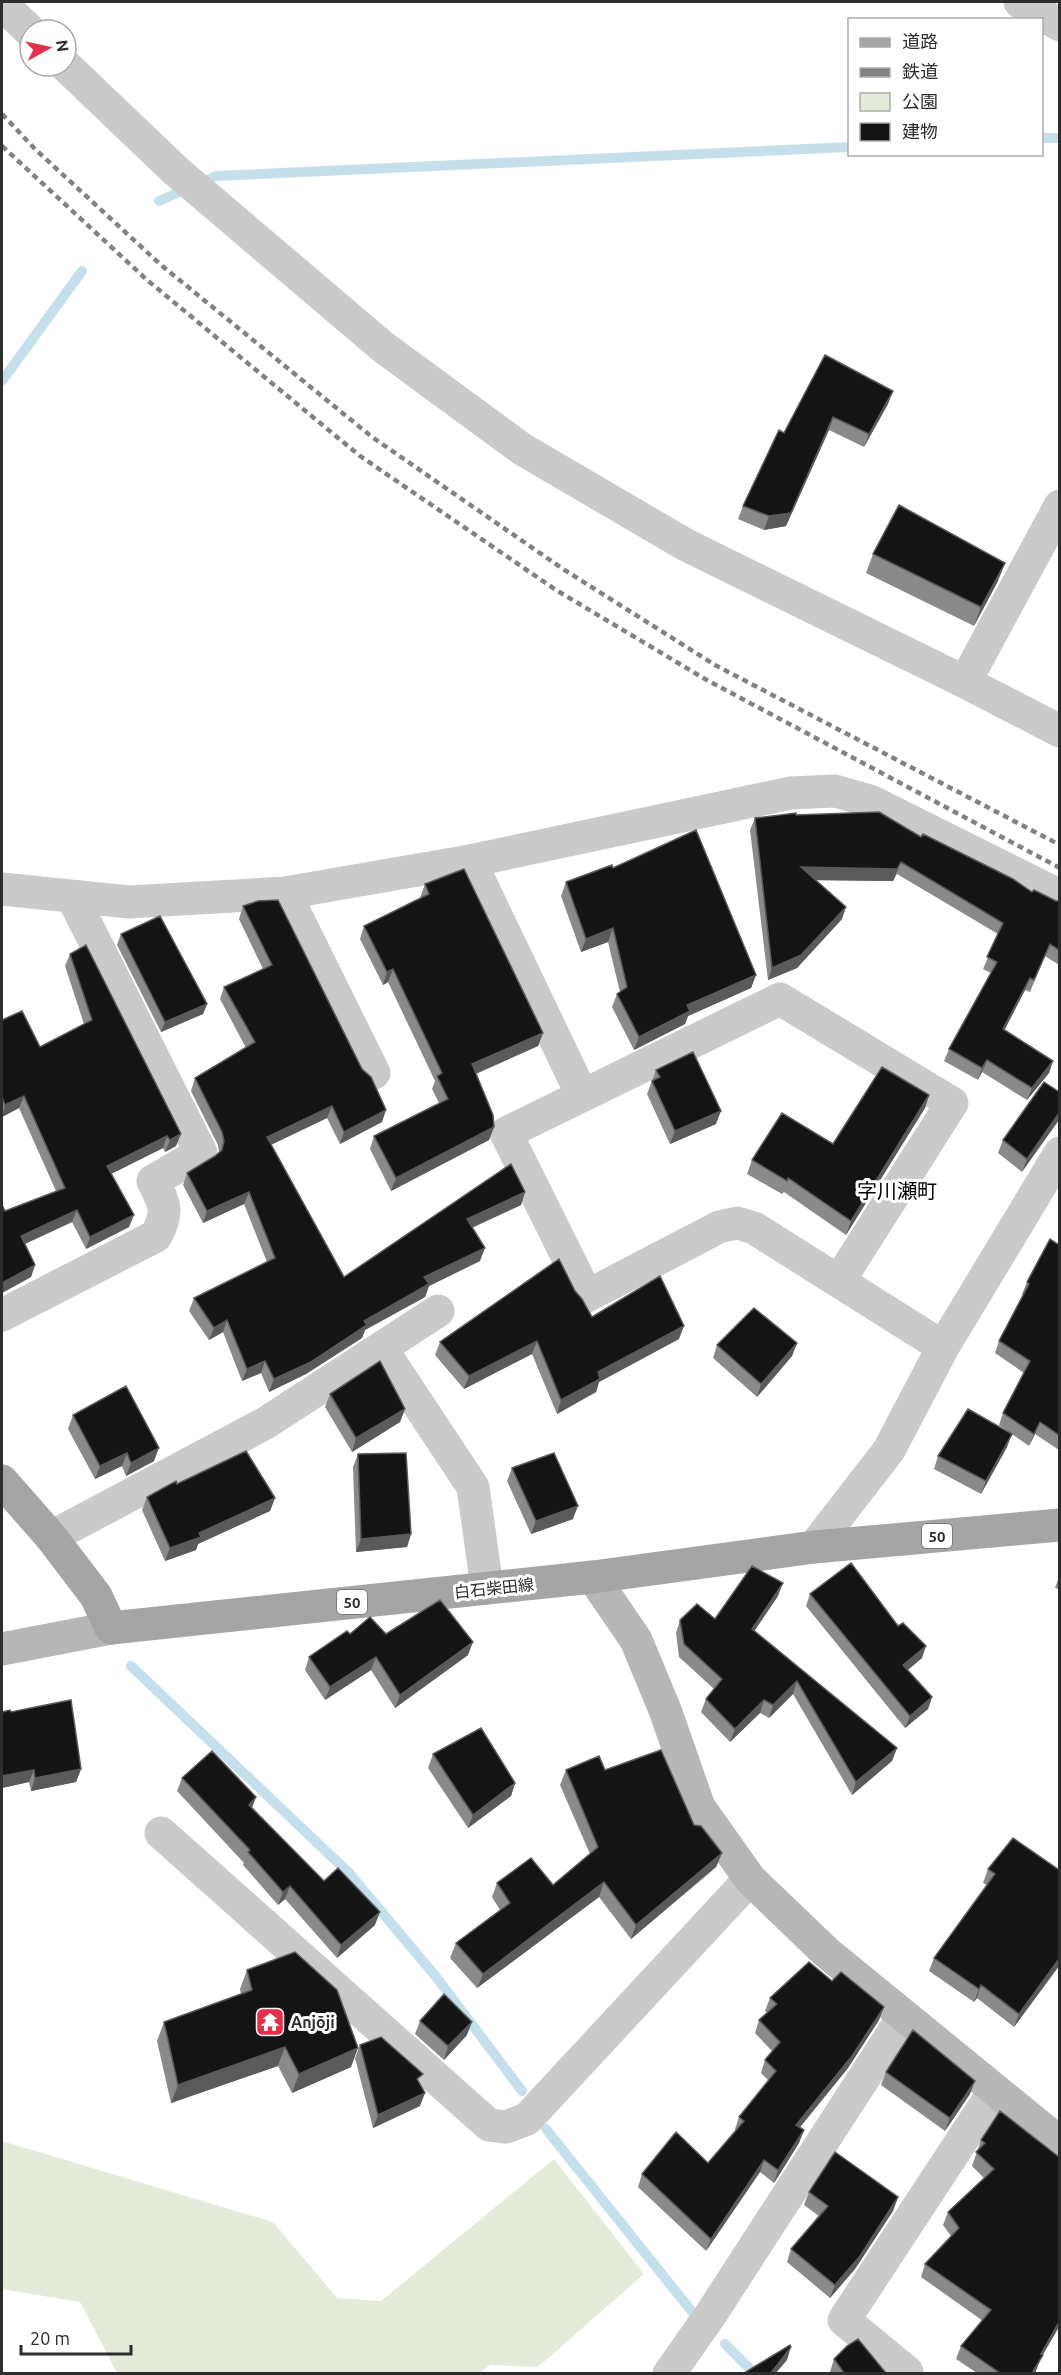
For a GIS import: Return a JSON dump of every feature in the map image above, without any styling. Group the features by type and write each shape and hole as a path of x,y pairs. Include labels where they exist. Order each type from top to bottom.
{"main road":[{"path":"2,1481 51,1537 96,1596 111,1628"},
{"name":"白石柴田線","path":"111,1628 593,1577 814,1546 1059,1525"}],"street":[{"path":"1020,2 1059,25"},
{"path":"2,4 18,19"},
{"path":"78,77 203,195 383,347 522,448 686,545 965,682 1059,731"},
{"path":"965,682 1059,506"},
{"path":"2,889 129,902 285,893 470,861 791,793 835,791 870,801 1059,896"},
{"path":"470,861 582,1095"},
{"path":"285,893 374,1073"},
{"path":"2,1315 156,1236 164,1220 165,1204 153,1181 201,1153 72,896"},
{"path":"839,1281 952,1103 780,999 506,1132 587,1296 719,1227 737,1223 754,1228 943,1347"},
{"path":"814,1546 889,1450 943,1347 1059,1153"},
{"path":"51,1537 264,1424 438,1311"},
{"path":"381,1348 473,1487 487,1588"},
{"path":"593,1577 636,1640 665,1710 699,1807 750,1879 826,1952 1059,2143"},
{"path":"2,1648 111,1628"},
{"path":"161,1833 489,2125 507,2127 527,2119 750,1879"},
{"path":"669,2373 711,2314 904,2016"},
{"path":"907,2372 844,2320 995,2090"}],"green space":[{"path":"2,2141 273,2222 337,2298 381,2301 554,2159 644,2274 538,2367 490,2365 478,2374 117,2373 80,2302 2,2289"}],"building":[{"path":"825,355 893,391 869,434 833,417 791,513 769,516 743,506 779,430 784,433"},
{"path":"899,505 1005,563 981,607 873,554"},
{"path":"879,812 921,837 923,834 1013,879 1032,892 1034,890 1059,901 1059,950 1050,944 1034,980 1030,978 1003,1029 1053,1061 1032,1088 987,1060 982,1068 949,1049 997,962 987,957 1003,923 901,862 897,869 801,867 846,907 801,955 772,968 755,818 796,813 796,815"},
{"path":"696,830 756,975 687,1005 690,1011 639,1037 617,994 627,987 613,928 586,939 566,882 612,865 613,868"},
{"path":"464,869 543,1033 472,1064 493,1115 494,1127 396,1178 374,1136 448,1099 437,1076 442,1073 393,969 387,972 364,926 429,894 425,884"},
{"path":"278,900 362,1069 371,1077 386,1110 344,1132 332,1106 267,1137 344,1277 511,1164 525,1192 467,1219 485,1248 424,1277 429,1284 364,1321 367,1325 311,1362 274,1379 265,1361 247,1369 227,1320 214,1328 194,1298 275,1258 249,1192 207,1211 187,1173 222,1150 224,1141 222,1132 195,1078 255,1042 224,987 272,965 243,906 258,901"},
{"path":"160,916 207,1004 165,1022 121,934"},
{"path":"86,945 181,1134 170,1140 167,1136 107,1166 134,1215 90,1237 77,1210 21,1236 35,1265 2,1283 2,1205 5,1211 65,1188 24,1096 5,1105 2,1097 2,1020 22,1011 40,1047 92,1020 70,954"},
{"path":"693,1052 721,1111 675,1131 652,1081 660,1077 656,1070"},
{"path":"882,1067 929,1095 851,1221 788,1178 787,1181 752,1160 782,1113 833,1144"},
{"path":"1044,1082 1059,1092 1059,1113 1027,1159 1003,1140"},
{"path":"1050,1239 1059,1245 1059,1435 1040,1422 1034,1434 1003,1413 1030,1361 999,1341"},
{"path":"559,1259 575,1291 592,1317 660,1276 684,1326 598,1372 600,1379 561,1400 537,1341 469,1376 440,1342"},
{"path":"754,1308 797,1343 761,1384 717,1345"},
{"path":"380,1361 405,1409 356,1438 330,1394"},
{"path":"126,1386 159,1448 131,1463 127,1453 100,1466 73,1415"},
{"path":"968,1409 1012,1434 986,1481 938,1456"},
{"path":"246,1451 275,1498 199,1533 201,1537 170,1548 147,1497 176,1481 177,1484"},
{"path":"406,1453 411,1534 361,1539 358,1454"},
{"path":"554,1453 578,1506 536,1521 512,1468"},
{"path":"851,1563 898,1626 903,1623 926,1646 903,1665 932,1697 910,1716 810,1594"},
{"path":"752,1566 783,1583 752,1629 897,1748 856,1782 797,1681 773,1705 764,1700 735,1729 706,1699 722,1679 684,1644 680,1620 697,1604 715,1619"},
{"path":"440,1600 473,1642 400,1695 376,1657 330,1687 309,1657 347,1631 350,1634 370,1617 386,1634"},
{"path":"71,1700 81,1769 35,1778 34,1770 2,1776 2,1712"},
{"path":"481,1728 515,1783 473,1815 433,1754"},
{"path":"661,1750 694,1825 701,1826 722,1853 636,1925 604,1882 483,1974 456,1943 510,1903 497,1883 531,1858 553,1885 598,1847 566,1770 599,1756 605,1770"},
{"path":"212,1751 256,1797 249,1805 324,1881 338,1868 380,1912 341,1945 290,1886 283,1892 248,1852 250,1850 182,1778"},
{"path":"1013,1838 1059,1870 1059,1959 1019,2014 981,1985 979,1989 934,1958 995,1874 988,1869"},
{"path":"295,1952 337,1990 358,2048 299,2074 285,2047 178,2085 164,2022 252,1990 247,1970"},
{"path":"809,1962 832,1981 841,1972 884,2007 852,2056 796,2125 804,2130 778,2170 764,2160 711,2239 642,2174 676,2132 708,2163 744,2121 739,2117 776,2071 765,2060 780,2042 759,2020 777,2004 770,1998"},
{"path":"444,1994 472,2022 448,2046 420,2021"},
{"path":"913,2030 975,2081 950,2118 886,2072"},
{"path":"381,2037 423,2074 417,2079 425,2093 378,2115 360,2045"},
{"path":"1000,2111 1059,2157 1059,2322 1032,2373 1000,2373 961,2346 991,2310 925,2264 959,2228 948,2212 994,2169 976,2152 985,2143 981,2140"},
{"path":"835,2152 898,2197 860,2256 835,2285 791,2249 828,2206 809,2192"},
{"path":"858,2339 886,2373 844,2373 834,2359"},
{"path":"790,2345 791,2347 771,2373 744,2373"}],"waterway":[{"path":"1043,138 1060,138"},
{"path":"159,201 216,176 848,147"},
{"path":"2,381 82,271"},
{"path":"131,1666 349,1873 437,1978 522,2091"},
{"path":"546,2129 693,2313"},
{"path":"725,2344 755,2374"}],"railway":[{"path":"2,114 35,149 161,265 372,437 563,569 715,665 1060,845"},
{"path":"2,146 147,280 360,456 556,590 705,679 1060,868"}],"place":[{"name":"Anjōji","path":"270,2022"}],"district":[{"name":"字川瀬町","path":"897,1190"}]}
